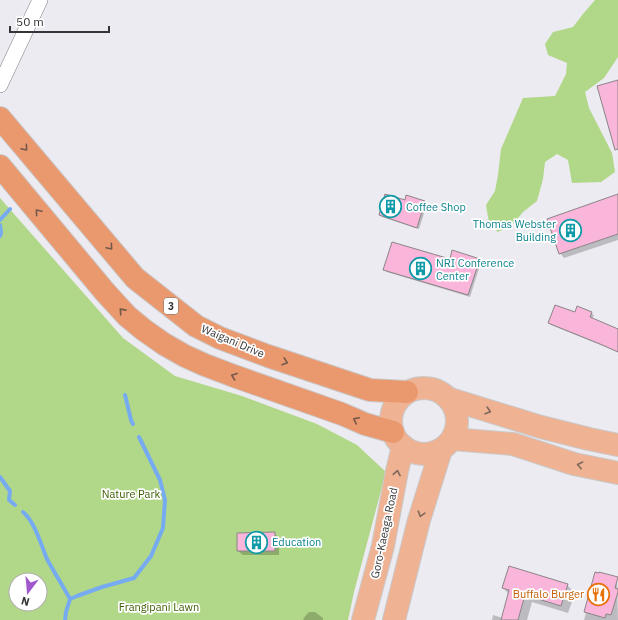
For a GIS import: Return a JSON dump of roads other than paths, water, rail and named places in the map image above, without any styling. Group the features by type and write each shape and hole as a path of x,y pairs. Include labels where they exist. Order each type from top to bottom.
{"highway":[{"name":"Waigani Drive","path":"0,118 136,278 196,326 220,338 268,356 357,386 370,390 407,392"},
{"path":"0,166 105,292 127,316 164,344 204,365 342,414 398,439"}],"main road":[{"path":"394,620 419,520 447,444 457,430 458,419 456,408 450,399 434,388 415,388 407,392 398,400 392,410 391,421 398,439 412,452 422,454 432,453 447,444 513,444 574,464 618,472"},
{"path":"450,399 541,428 618,445"},
{"name":"Goro-Kaeaga Road","path":"363,620 383,546 397,471 398,439"}],"street":[{"path":"0,84 40,0"}],"waterway":[{"path":"0,220 10,209"},
{"path":"0,225 0,236"},
{"path":"125,395 133,424"},
{"path":"70,599 102,587 134,578 151,556 163,528 165,500 160,480 139,437"},
{"path":"0,477 10,491 9,500 15,505"},
{"path":"23,512 31,522 47,559 70,599 65,620"}],"place":[{"name":"Coffee Shop","path":"391,207"},
{"name":"Thomas Webster Building","path":"571,230"},
{"name":"NRI Conference Center","path":"420,269"},
{"name":"Education","path":"256,542"},
{"name":"Buffalo Burger","path":"599,594"}],"park label":[{"name":"Nature Park","path":"131,494"},
{"name":"Frangipani Lawn","path":"159,607"}]}
